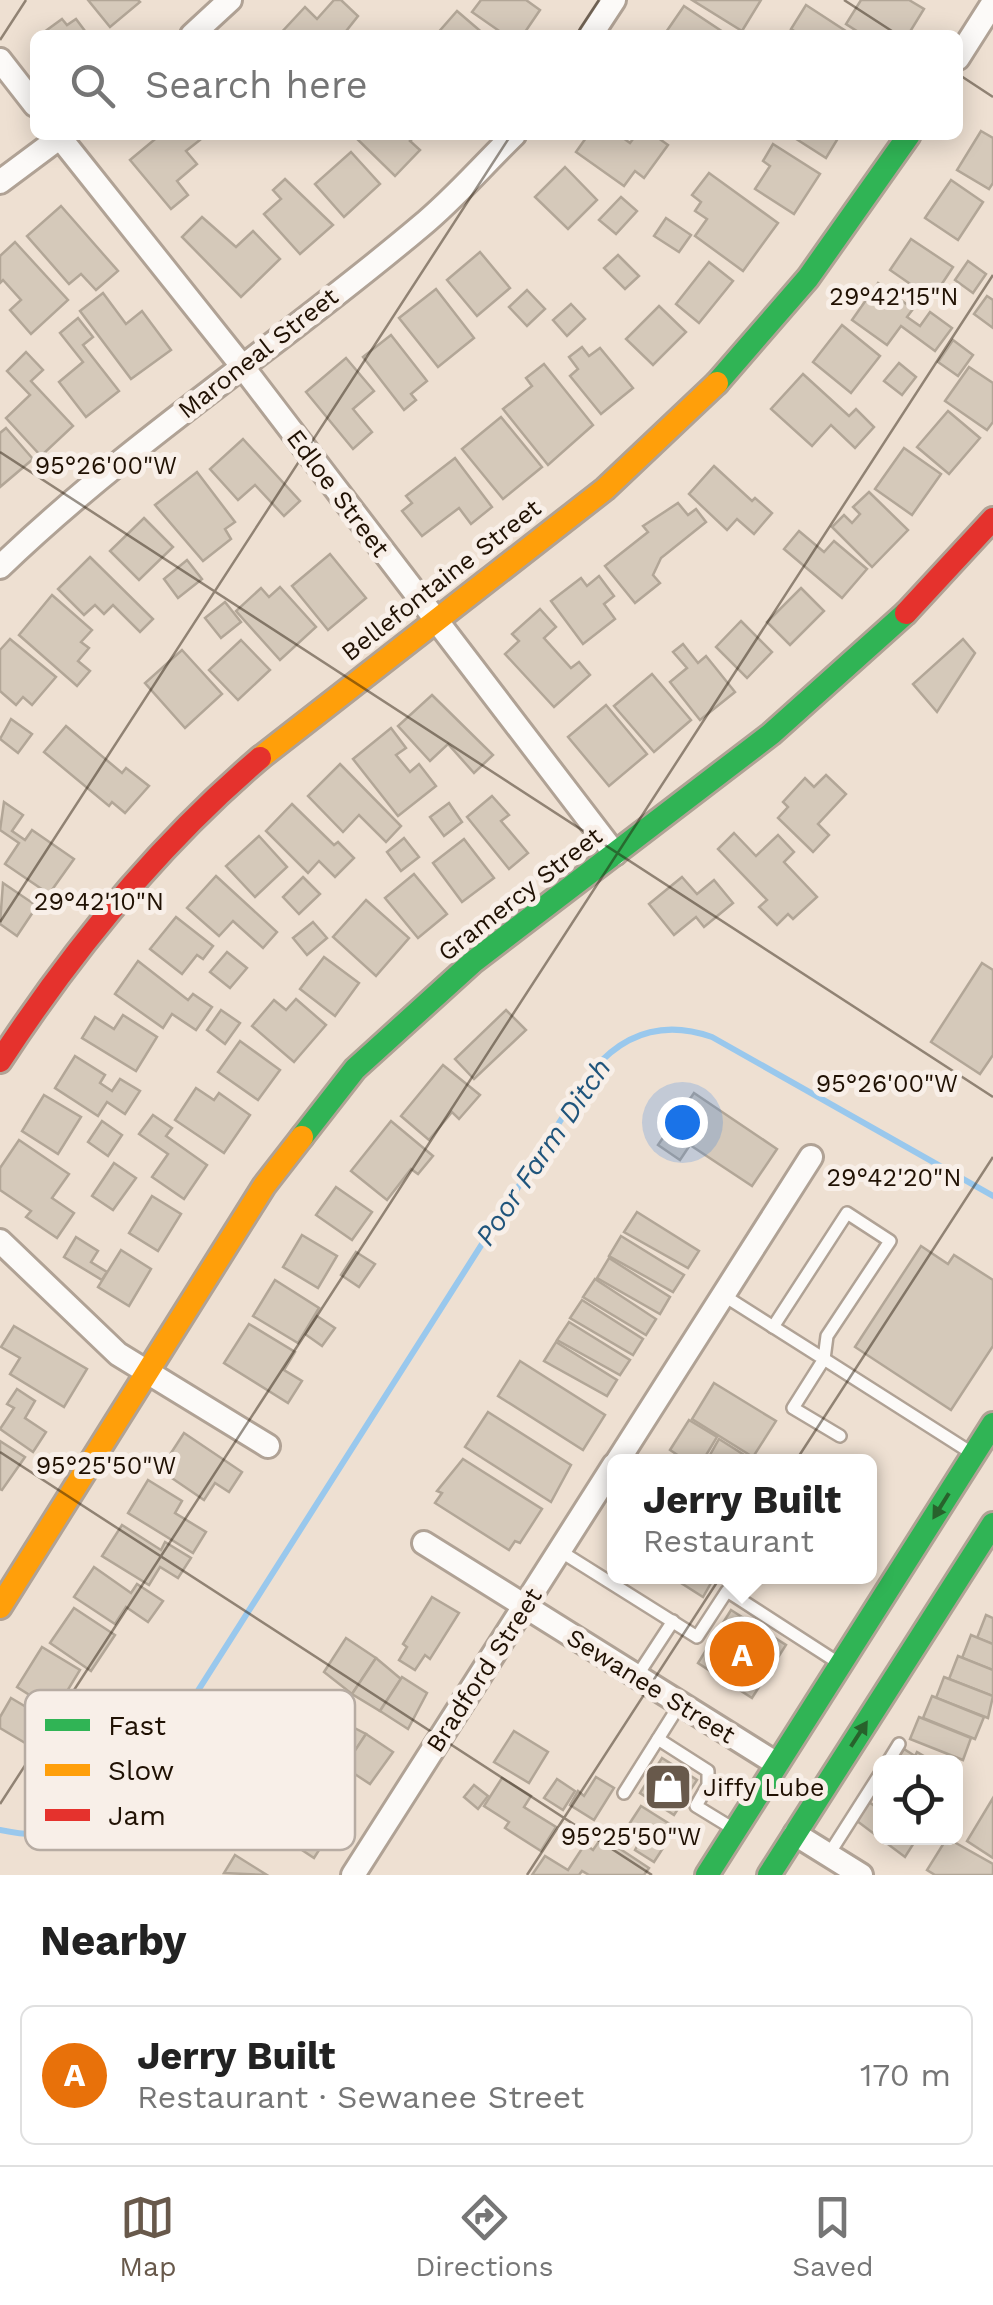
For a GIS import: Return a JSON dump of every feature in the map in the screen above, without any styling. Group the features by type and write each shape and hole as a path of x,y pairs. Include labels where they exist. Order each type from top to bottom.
{"street":[{"path":"197,30 230,0"},
{"path":"594,30 614,0"},
{"path":"963,50 993,2"},
{"path":"0,60 30,99"},
{"path":"0,182 55,140"},
{"name":"Edloe Street","path":"63,140 242,366 615,854"},
{"name":"Maroneal Street","path":"0,568 48,521 424,224 509,140"},
{"name":"Bellefontaine Street","path":"0,1061 63,964 166,846 320,708 607,488 684,416 818,266 906,140"},
{"name":"Gramercy Street","path":"0,1607 264,1186 355,1069 473,962 800,708 904,615 993,519"},
{"name":"Bradford Street","path":"622,1454 811,1158"},
{"path":"0,1241 118,1354 268,1446"},
{"path":"769,1875 958,1547 974,1454 993,1424"},
{"name":"Bradford Street","path":"353,1875 607,1477"},
{"path":"707,1875 841,1664 958,1547 993,1524"},
{"name":"Sewanee Street","path":"424,1543 777,1764"},
{"path":"777,1764 795,1834 861,1875"}],"lane":[{"path":"773,1327 847,1214 890,1241 827,1336 824,1359 793,1408 840,1436"},
{"path":"723,1296 974,1454"},
{"path":"560,1551 607,1580"},
{"path":"613,1584 697,1637 727,1591 841,1664"},
{"path":"636,1677 673,1621"},
{"path":"624,1793 680,1704"},
{"path":"658,1739 708,1771 708,1785 696,1806 736,1830"},
{"path":"893,1755 900,1744"},
{"path":"829,1854 873,1785"}],"building":[{"path":"88,0 138,0 140,2 110,27"},
{"path":"334,0 341,0 358,16 347,30 284,30 305,7 317,19"},
{"path":"481,0 526,0 540,10 526,30 498,30 472,12"},
{"path":"692,0 761,0 740,30"},
{"path":"861,0 909,0 924,9 911,30 855,30 846,24"},
{"path":"806,5 844,30 793,30"},
{"path":"684,6 720,30 667,30"},
{"path":"457,11 479,30 440,30"},
{"path":"62,19 67,25 76,19 84,30 47,30"},
{"path":"981,131 993,138 993,183 989,189 957,170"},
{"path":"154,140 200,140 186,151 197,164 177,181 188,195 171,209 130,160"},
{"path":"358,140 411,140 420,150 395,176"},
{"path":"584,140 661,140 668,145 644,178 635,171 624,186 576,152"},
{"path":"798,140 837,140 826,158"},
{"path":"773,144 820,174 794,214 755,189 770,166 763,161"},
{"path":"351,152 380,184 344,217 315,184"},
{"path":"565,167 597,200 568,229 535,197"},
{"path":"709,173 778,223 743,271 695,236 707,219 695,211 701,202 692,195"},
{"path":"285,179 333,225 300,254 264,214 281,199 273,190"},
{"path":"951,180 983,202 958,240 925,218"},
{"path":"621,197 637,211 616,234 599,220"},
{"path":"61,206 118,271 96,290 81,274 69,284 27,236"},
{"path":"202,217 236,247 253,231 280,259 241,297 182,237"},
{"path":"666,218 691,235 679,252 654,236"},
{"path":"911,239 953,267 932,299 890,270"},
{"path":"15,242 68,300 31,334 10,310 21,300 3,280 0,283 0,256"},
{"path":"480,252 510,288 477,316 447,280"},
{"path":"618,255 639,276 625,289 604,268"},
{"path":"968,261 986,274 973,293 955,280"},
{"path":"709,262 733,281 699,323 676,304"},
{"path":"878,283 913,309 907,317 920,326 930,312 952,328 935,351 901,326 887,345 852,320"},
{"path":"436,289 474,338 438,367 399,318"},
{"path":"527,290 545,309 527,326 509,307"},
{"path":"103,293 126,324 142,311 171,350 131,379 80,311"},
{"path":"987,296 993,300 993,328 974,314"},
{"path":"571,304 585,319 567,336 553,320"},
{"path":"659,306 686,332 653,365 626,339"},
{"path":"78,318 93,337 83,345 119,391 86,417 59,382 83,362 60,333"},
{"path":"842,325 880,356 851,393 813,362"},
{"path":"391,335 427,381 411,394 416,400 404,410 363,357"},
{"path":"953,340 973,355 958,376 938,362"},
{"path":"582,347 589,356 600,348 633,388 601,414 570,376 578,369 569,357"},
{"path":"26,352 43,370 31,381 73,426 41,456 6,418 30,395 7,371"},
{"path":"346,358 374,391 353,409 372,432 353,449 306,392"},
{"path":"899,363 916,377 902,395 884,381"},
{"path":"544,364 593,425 548,465 503,409 532,386 526,378"},
{"path":"969,367 993,383 993,422 987,430 945,401"},
{"path":"803,374 849,416 856,409 874,427 855,448 831,425 812,446 771,409"},
{"path":"948,411 980,438 949,474 917,447"},
{"path":"501,417 542,467 503,499 462,449"},
{"path":"6,428 33,459 0,487 0,433"},
{"path":"243,439 300,501 284,516 255,485 238,500 210,469"},
{"path":"904,448 941,474 912,515 875,489"},
{"path":"455,458 492,507 471,524 459,508 422,536 402,511 412,503 406,496"},
{"path":"714,466 752,501 755,498 772,513 754,534 737,519 727,530 689,494"},
{"path":"197,472 235,522 225,529 231,539 203,561 155,505"},
{"path":"869,492 908,530 872,567 832,527 844,515 852,523 860,514 853,507"},
{"path":"678,503 688,515 696,509 706,522 661,558 653,575 660,583 635,603 605,566 648,532 643,526"},
{"path":"144,518 173,547 139,580 110,551"},
{"path":"799,531 824,552 834,541 867,569 842,598 784,549"},
{"path":"330,554 366,598 328,630 292,586"},
{"path":"90,557 153,619 140,632 113,605 104,614 95,605 84,615 58,589"},
{"path":"187,560 202,579 178,598 164,579"},
{"path":"599,576 614,596 604,604 615,619 583,644 551,601 581,578 587,586"},
{"path":"280,587 316,627 280,660 236,611 261,588 269,597"},
{"path":"801,588 824,611 790,645 767,622"},
{"path":"52,595 92,630 81,642 89,648 78,661 90,671 77,686 19,635"},
{"path":"225,602 241,622 221,638 205,618"},
{"path":"540,609 556,627 544,638 571,668 579,662 590,675 554,707 505,654 519,641 512,634"},
{"path":"741,621 772,652 747,678 716,647"},
{"path":"10,639 56,677 32,705 23,697 16,705 0,691 0,650"},
{"path":"963,639 975,653 937,712 913,684"},
{"path":"241,640 270,670 238,700 209,670"},
{"path":"683,644 698,663 706,656 735,692 700,720 670,682 687,668 673,652"},
{"path":"182,650 222,694 185,728 145,683"},
{"path":"652,674 691,720 654,752 614,706"},
{"path":"432,695 493,755 474,773 448,744 430,761 398,726"},
{"path":"606,705 647,754 609,786 568,737"},
{"path":"11,719 32,734 18,753 0,739"},
{"path":"66,726 122,773 126,768 149,786 125,813 112,802 109,806 44,752"},
{"path":"391,728 406,748 396,755 410,772 419,764 436,786 398,816 353,759"},
{"path":"340,764 401,826 386,842 359,815 343,832 308,796"},
{"path":"826,775 846,794 818,824 829,835 813,852 778,818 788,807 783,802 805,778 814,787"},
{"path":"492,796 509,815 501,821 528,853 509,869 467,817"},
{"path":"4,802 23,815 12,831 25,840 32,830 74,859 49,894 5,864 19,843 0,830"},
{"path":"449,803 462,822 444,836 430,817"},
{"path":"292,804 334,845 338,842 354,858 335,877 319,861 308,873 266,831"},
{"path":"734,833 756,856 778,835 794,852 784,862 817,897 793,919 788,914 777,925 759,907 767,900 718,849"},
{"path":"259,836 287,867 255,897 226,866"},
{"path":"404,838 419,857 401,871 387,852"},
{"path":"464,839 494,878 462,902 433,863"},
{"path":"414,874 447,914 418,938 385,898"},
{"path":"216,876 277,932 263,948 233,921 219,936 187,908"},
{"path":"303,877 320,894 299,914 283,897"},
{"path":"682,877 697,894 714,880 733,903 704,927 696,917 674,935 649,904"},
{"path":"3,883 37,906 17,936 0,924"},
{"path":"366,900 409,938 376,976 333,937"},
{"path":"176,917 213,946 203,959 197,955 182,974 150,949"},
{"path":"313,922 327,938 307,955 293,938"},
{"path":"227,952 247,968 230,988 210,972"},
{"path":"324,957 359,983 335,1016 300,989"},
{"path":"138,961 188,1000 193,994 212,1007 196,1030 172,1014 163,1028 115,994"},
{"path":"982,963 993,970 993,1055 980,1074 931,1042"},
{"path":"296,999 326,1025 294,1062 252,1026 274,1000 286,1010"},
{"path":"221,1010 240,1023 225,1044 207,1030"},
{"path":"506,1010 526,1030 474,1079 455,1059"},
{"path":"123,1015 157,1037 136,1071 82,1038 95,1017 114,1029"},
{"path":"240,1041 280,1070 258,1100 218,1072"},
{"path":"75,1056 105,1075 100,1083 112,1091 120,1079 140,1091 125,1114 107,1102 98,1116 55,1088"},
{"path":"443,1065 480,1095 459,1119 452,1112 429,1140 401,1116"},
{"path":"196,1088 214,1100 219,1093 250,1115 224,1153 175,1120"},
{"path":"694,1093 777,1149 752,1186 690,1145 680,1160 658,1145"},
{"path":"44,1095 81,1117 58,1154 22,1131"},
{"path":"153,1115 172,1128 166,1136 207,1165 184,1199 152,1177 168,1154 139,1134"},
{"path":"102,1121 122,1135 108,1156 88,1142"},
{"path":"391,1121 433,1156 418,1174 411,1169 387,1200 351,1171"},
{"path":"19,1140 69,1174 52,1198 74,1213 57,1238 26,1217 31,1211 0,1190 0,1168"},
{"path":"114,1163 136,1178 113,1210 92,1196"},
{"path":"336,1187 372,1212 352,1240 316,1215"},
{"path":"152,1196 181,1214 158,1251 129,1233"},
{"path":"637,1212 699,1251 688,1268 624,1232"},
{"path":"302,1235 337,1256 318,1288 283,1267"},
{"path":"621,1236 684,1275 673,1292 609,1256"},
{"path":"76,1237 98,1251 91,1262 107,1272 102,1280 64,1257"},
{"path":"921,1246 948,1264 954,1255 993,1280 993,1346 951,1410 855,1347"},
{"path":"121,1250 151,1269 129,1306 98,1287"},
{"path":"356,1252 375,1264 359,1287 341,1275"},
{"path":"609,1258 670,1297 660,1314 597,1278"},
{"path":"595,1279 656,1319 646,1335 583,1297"},
{"path":"275,1280 319,1308 298,1343 253,1316"},
{"path":"582,1300 643,1339 633,1355 570,1318"},
{"path":"317,1316 335,1328 322,1346 305,1334"},
{"path":"569,1322 630,1360 620,1375 557,1340"},
{"path":"249,1324 295,1352 284,1370 302,1381 288,1403 224,1363"},
{"path":"14,1326 87,1369 64,1407 10,1374 20,1358 1,1347"},
{"path":"556,1342 617,1380 607,1396 544,1361"},
{"path":"520,1361 605,1415 583,1450 498,1396"},
{"path":"714,1383 776,1421 755,1454 748,1454 692,1419"},
{"path":"17,1389 35,1401 25,1418 46,1432 33,1452 0,1429 14,1408 7,1404"},
{"path":"488,1412 571,1465 551,1502 465,1447"},
{"path":"689,1420 717,1437 707,1454 676,1454 670,1450"},
{"path":"184,1433 242,1472 229,1492 215,1483 204,1500 160,1470"},
{"path":"719,1439 743,1454 711,1454"},
{"path":"0,1441 25,1457 2,1490 0,1489"},
{"path":"463,1459 542,1509 520,1543 515,1541 509,1550 435,1503 442,1493 437,1491"},
{"path":"148,1480 182,1501 175,1513 206,1532 193,1553 128,1513"},
{"path":"122,1525 161,1550 165,1542 191,1558 178,1578 160,1567 149,1585 102,1556"},
{"path":"94,1567 131,1593 137,1584 163,1601 148,1622 126,1607 115,1624 74,1597"},
{"path":"683,1584 710,1584 703,1597"},
{"path":"432,1597 459,1613 430,1659 425,1655 415,1670 399,1660 407,1647 403,1644"},
{"path":"74,1608 115,1635 91,1671 50,1643"},
{"path":"731,1610 786,1645 752,1698 698,1663"},
{"path":"986,1615 993,1618 993,1644 977,1638"},
{"path":"971,1635 993,1644 993,1670 962,1658"},
{"path":"346,1638 376,1658 355,1690 347,1690 324,1672"},
{"path":"42,1647 80,1670 68,1690 25,1692 17,1687"},
{"path":"958,1656 993,1670 993,1696 949,1679"},
{"path":"376,1658 401,1679 380,1711 355,1696 355,1690"},
{"path":"402,1677 427,1693 408,1729 380,1711"},
{"path":"944,1677 993,1696 988,1718 936,1698"},
{"path":"932,1696 984,1717 975,1739 923,1718"},
{"path":"11,1698 25,1706 25,1743 0,1728 0,1717"},
{"path":"919,1717 971,1738 963,1760 963,1755 950,1755 910,1739"},
{"path":"355,1728 366,1734 355,1751"},
{"path":"514,1731 548,1752 529,1783 494,1762"},
{"path":"366,1734 393,1752 370,1784 355,1774 355,1750"},
{"name":"Jiffy Lube","path":"662,1758 697,1780 674,1815 640,1793"},
{"path":"596,1777 614,1788 594,1820 570,1805 578,1791 584,1796"},
{"path":"502,1778 531,1796 524,1807 556,1827 541,1851 505,1828 509,1822 484,1806"},
{"path":"557,1779 575,1791 563,1810 544,1798"},
{"path":"474,1785 488,1796 478,1809 464,1797"},
{"path":"993,1798 993,1858 967,1841"},
{"path":"869,1802 873,1805 873,1833 857,1821"},
{"path":"641,1806 676,1828 654,1862 635,1850 641,1839 626,1829"},
{"path":"602,1837 649,1868 644,1875 589,1875 582,1871 579,1875 532,1875 545,1856 568,1870 585,1844 593,1850"},
{"path":"889,1845 913,1845 905,1857"},
{"path":"943,1845 959,1845 993,1864 993,1875 935,1875 927,1870"},
{"path":"302,1850 319,1850 314,1858"},
{"path":"235,1855 267,1875 224,1873"}],"waterway":[{"name":"Poor Farm Ditch","path":"198,1690 592,1071 617,1047 661,1030 712,1037 993,1196"},
{"name":"Poor Farm Ditch","path":"0,1830 25,1833"}],"traffic: fast":[{"path":"717,383 808,278 905,140"},
{"path":"302,1137 355,1069 473,962 771,734 906,613"},
{"path":"707,1875 993,1424"},
{"path":"769,1875 993,1524"}],"traffic: slow":[{"path":"260,758 605,489 717,383"},
{"path":"0,1607 264,1186 302,1137"}],"traffic: jam":[{"path":"906,613 993,519"},
{"path":"0,1061 57,978 119,900 186,827 260,758"}],"place":[{"name":"Jerry Built","path":"742,1654"},
{"name":"Jiffy Lube","path":"668,1787"}]}
